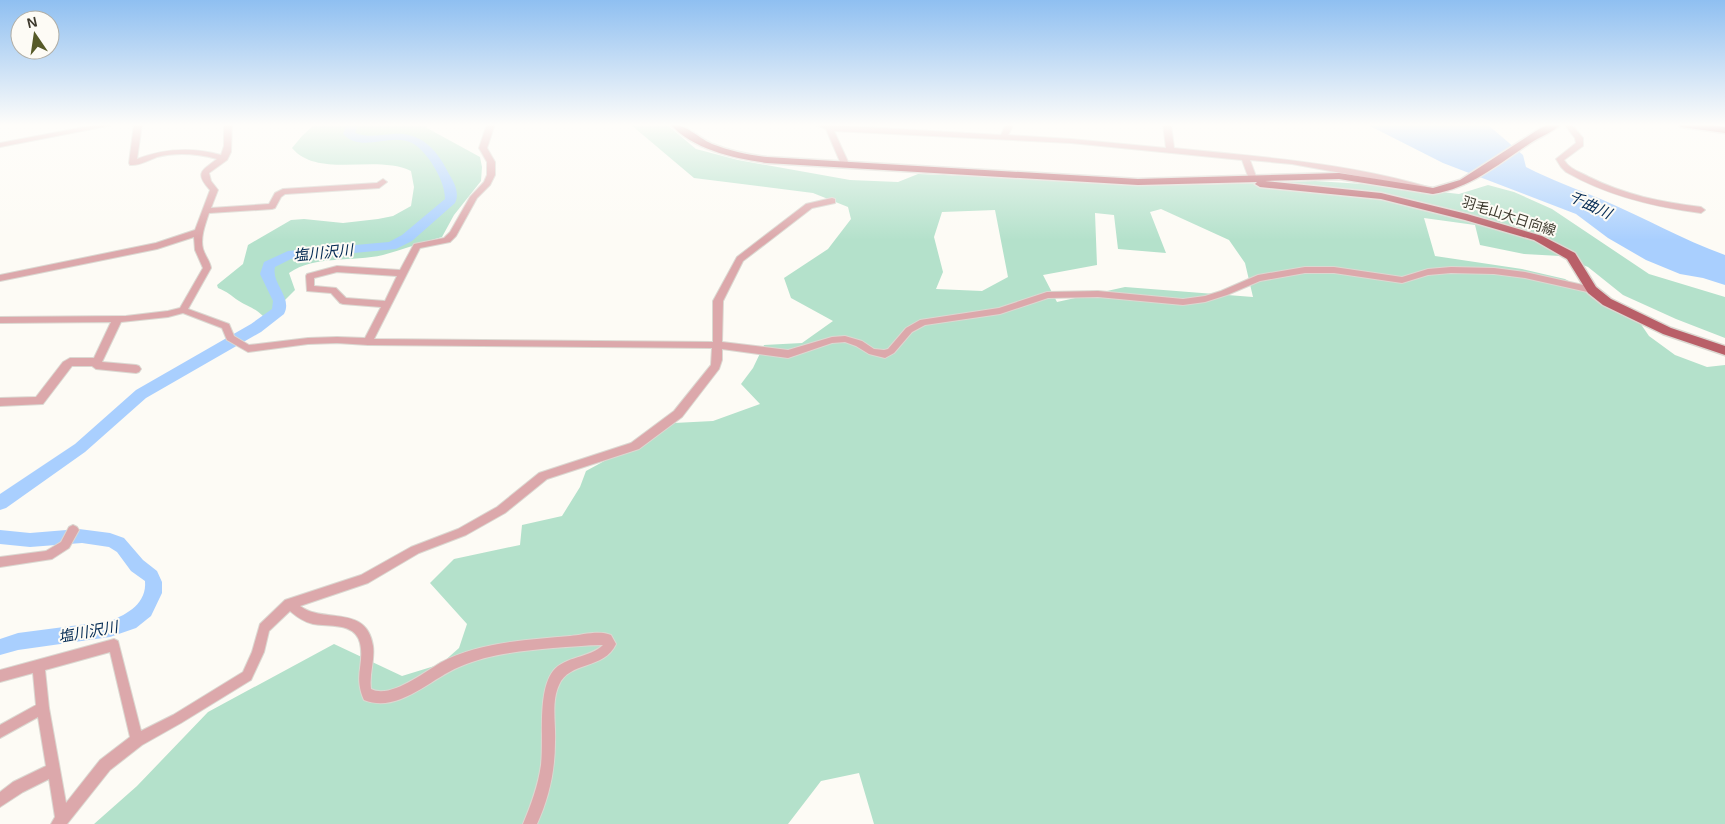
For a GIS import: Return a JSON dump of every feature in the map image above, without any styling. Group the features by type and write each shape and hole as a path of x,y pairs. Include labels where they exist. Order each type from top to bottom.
{"main road":[{"path":"815,162 1122,181 1339,176 1433,191 1452,188 1494,162"},
{"name":"羽毛山大日向線","path":"1253,179 1256,183 1264,185 1381,196 1467,216 1538,238 1571,256 1592,290 1607,302 1668,331 1725,351"}],"street":[{"path":"183,310 207,268 206,260 199,251 199,232 214,190 205,181 204,171 217,162"},
{"path":"368,342 418,246 447,240 454,234 474,197 487,183 492,170 491,162"},
{"path":"1247,162 1253,179"},
{"path":"1295,162 1403,182 1433,191"},
{"path":"1562,162 1566,168 1609,191 1627,198 1646,203 1701,210"},
{"path":"206,211 272,206 278,195 283,192 379,186 383,182"},
{"path":"60,821 105,765 137,740 177,719 247,676 258,652 264,628 289,604 364,579 415,550 462,532 501,510 544,476 635,446 678,414 716,366 718,301 740,259 809,206 832,200"},
{"path":"0,278 157,246 199,232"},
{"path":"387,304 343,301 333,290 310,289 310,276 337,269 403,273"},
{"path":"0,320 117,320 168,314 183,310 226,326 230,338 248,349 302,340 323,339 368,342 717,345 788,354 832,340 845,339 859,343 872,352 885,354 891,351 909,330 923,322 1000,310 1047,295 1098,294 1183,302 1205,299 1224,293 1258,278 1305,270 1334,270 1402,280 1428,272 1451,270 1494,271 1525,275 1592,290"},
{"path":"97,362 117,320"},
{"path":"0,402 39,401 70,362 97,362"},
{"path":"97,362 96,365 136,369"},
{"path":"0,562 48,556 65,545 73,530"},
{"path":"289,604 308,618 336,619 360,630 365,637 367,646 363,689 368,696 377,698 404,691 455,662 486,652 508,648 607,639 610,644 605,652 566,667 554,680 548,704 549,732 546,779 538,810 530,824"},
{"path":"0,676 114,645 137,740"},
{"path":"38,665 42,708 54,769 60,821"},
{"path":"0,732 42,708"},
{"path":"0,800 18,787 54,769"}],"green space":[{"path":"320,162 481,162 482,167 481,181 454,215 442,237 383,255 322,261 299,267 289,273 295,290 271,314 263,316 253,308 218,288 217,285 243,264 248,245 291,220 304,219 343,223 378,219 393,216 411,206 414,187 411,171 397,166"},
{"path":"676,162 752,162 850,180 898,182 918,174 1028,178 1094,183 1193,185 1315,181 1380,185 1459,194 1488,185 1514,192 1552,209 1649,274 1725,297 1725,338 1676,319 1623,295 1588,267 1560,256 1524,254 1480,245 1475,225 1424,218 1435,256 1522,269 1565,279 1638,320 1649,336 1675,355 1707,367 1725,365 1725,824 874,824 859,773 821,781 788,824 94,824 137,786 208,712 334,644 402,676 441,664 459,648 467,624 430,583 454,559 520,545 522,525 562,516 580,487 586,471 674,423 713,421 760,404 741,384 753,368 764,345 802,343 833,321 791,298 784,278 828,249 851,219 848,207 813,193 694,178","holes":["1161,209 1229,240 1245,263 1253,297 1125,287 1057,302 1043,275 1097,265 1095,213 1114,215 1118,249 1166,253 1150,212","995,210 1008,277 982,291 936,289 943,272 934,237 942,212"]}],"water":[{"name":"千曲川","path":"1525,162 1526,167 1554,180 1725,255 1725,285 1703,278 1680,274 1646,260 1608,238 1576,214 1443,163"}],"waterway":[{"name":"塩川沢川","path":"0,503 80,448 141,394 256,328 279,311 280,301 267,274 269,265 288,255 391,246 407,238 451,200 450,187 437,162"},
{"name":"塩川沢川","path":"0,537 30,540 87,536 111,540 123,547 134,562 149,574 154,585 153,593 145,610 130,622 110,629 18,641 0,647"}]}
